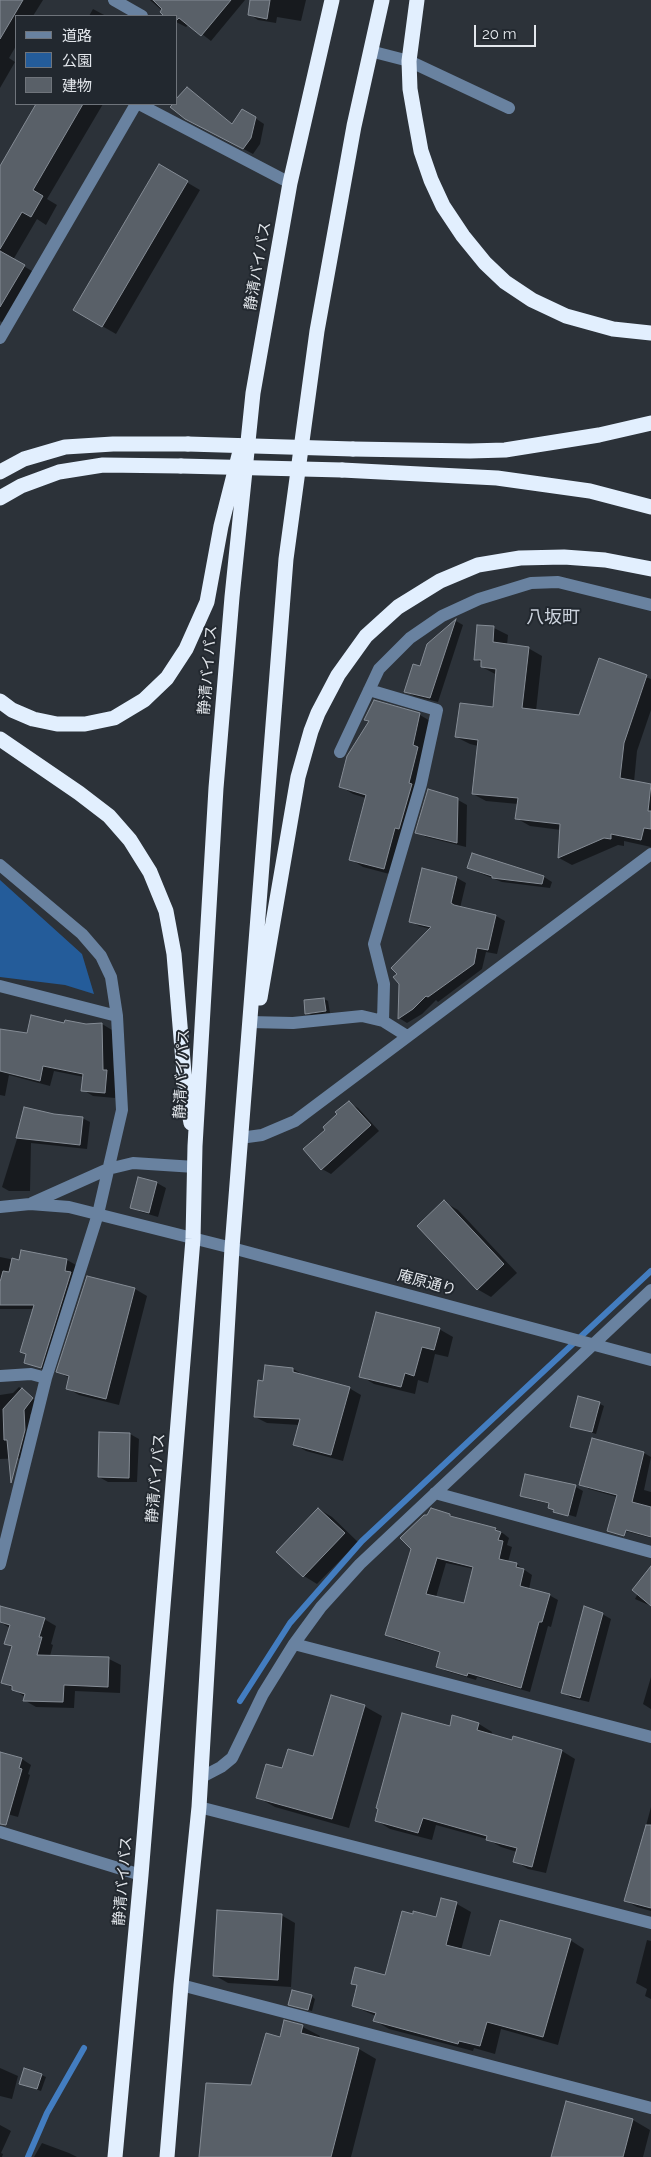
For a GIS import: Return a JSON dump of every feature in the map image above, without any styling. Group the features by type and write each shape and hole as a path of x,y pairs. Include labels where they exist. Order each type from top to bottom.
{"highway":[{"name":"静清バイパス","path":"115,2157 141,1875 193,1239 195,1146 216,788 232,597 253,393 290,183 332,0"},
{"path":"167,2157 181,1985 199,1807 232,1248 244,1092 252,1022 286,559 317,331 354,126 382,0"},
{"path":"417,0 410,61 410,88 421,151 430,180 443,206 463,236 485,263 505,282 532,300 566,316 613,329 651,333"},
{"path":"0,701 12,710 33,719 57,724 85,724 114,718 144,700 167,678 186,649 207,602 221,526 253,393"},
{"path":"0,472 24,459 65,447 114,444 188,444 470,451 505,450 545,445 651,423"},
{"path":"0,498 21,486 59,472 103,465 181,466 342,470 497,478 590,491 651,507"},
{"path":"252,1022 298,777 311,731 318,713 338,675 366,636 398,607 440,581 478,565 520,558 564,557 605,560 651,569"},
{"path":"0,739 109,816 130,840 150,872 166,910 174,954 186,1096 195,1146"}],"street":[{"path":"114,0 140,15"},
{"path":"370,51 410,61 509,108"},
{"path":"1,333 136,105"},
{"path":"139,105 290,183"},
{"path":"340,752 379,669 410,638 442,616 479,599 531,584 558,582 651,605"},
{"path":"369,690 437,710 421,784 374,944 384,984 383,1021"},
{"path":"240,1138 262,1136 295,1121 651,854"},
{"path":"0,864 82,934 101,956 111,977 117,1016 122,1110 98,1214 46,1378 5,1524 0,1564"},
{"path":"0,986 117,1016"},
{"path":"252,1022 293,1023 362,1016 383,1021 408,1036"},
{"path":"0,1207 30,1204 108,1169 134,1163 195,1167"},
{"name":"庵原通り","path":"30,1204 69,1207 98,1214 651,1360"},
{"path":"200,1778 221,1767 232,1758 263,1694 294,1644 321,1607 360,1564 590,1343 651,1290"},
{"path":"0,1376 31,1374 46,1378"},
{"path":"435,1493 651,1552"},
{"path":"294,1644 651,1737"},
{"path":"199,1807 651,1923"},
{"path":"0,1832 141,1875"},
{"path":"181,1985 651,2108"}],"green space":[{"path":"0,880 82,954 94,994 65,985 0,977"}],"building":[{"path":"0,0 23,0 0,39"},
{"path":"153,0 231,0 201,36 178,19 178,15 163,15 160,12 162,9"},
{"path":"250,0 270,0 267,19 248,15"},
{"path":"187,87 232,124 242,109 256,117 251,138 243,149 185,119 170,107 178,105 178,97"},
{"path":"35,105 82,105 33,190 43,196 31,217 22,212 0,249 0,166"},
{"path":"159,164 188,181 102,327 73,310"},
{"path":"0,251 25,265 0,307"},
{"path":"456,619 430,698 404,692 413,664 420,666 427,644"},
{"path":"477,625 494,626 493,642 529,647 522,708 579,715 599,658 647,675 624,743 620,778 651,784 648,811 651,811 651,829 644,828 641,840 611,834 611,839 604,838 558,858 560,824 515,819 518,798 472,794 478,740 455,737 460,703 493,707 496,669 481,667 481,660 474,660"},
{"path":"374,700 420,713 413,745 418,747 409,783 412,784 399,829 395,828 384,869 349,860 366,795 339,787 347,756 369,721 364,720"},
{"path":"428,789 458,798 457,843 415,833"},
{"path":"472,853 544,876 542,884 492,878 492,876 467,868"},
{"path":"422,868 457,877 451,903 454,905 496,915 488,950 477,948 474,964 428,997 426,996 413,1009 398,1019 399,984 393,977 397,974 391,968 431,927 409,922"},
{"path":"324,998 326,1011 305,1014 304,1000"},
{"path":"31,1015 64,1023 65,1020 86,1024 102,1023 103,1070 107,1070 105,1093 81,1091 83,1074 43,1066 40,1081 0,1071 0,1029 27,1033"},
{"path":"349,1101 371,1125 321,1170 303,1149 325,1130 323,1127 337,1114 335,1112"},
{"path":"24,1107 54,1114 83,1117 80,1145 16,1138"},
{"path":"138,1177 157,1182 149,1213 130,1208"},
{"path":"444,1200 504,1264 477,1290 417,1226"},
{"path":"21,1250 67,1259 65,1271 71,1272 41,1368 24,1363 26,1354 20,1352 34,1305 0,1305 0,1282 3,1271 9,1272 12,1258 19,1260"},
{"path":"87,1276 135,1288 106,1399 66,1389 69,1376 56,1372"},
{"path":"376,1312 440,1328 434,1350 422,1347 414,1376 405,1373 401,1387 359,1377"},
{"path":"265,1365 293,1368 293,1372 350,1387 331,1455 293,1445 300,1419 254,1417 258,1380 263,1381"},
{"path":"22,1388 33,1398 24,1410 25,1430 11,1483 7,1440 4,1440 3,1409"},
{"path":"578,1396 600,1402 592,1432 570,1427"},
{"path":"99,1432 130,1433 129,1478 98,1477"},
{"path":"592,1438 644,1452 632,1502 651,1507 651,1537 626,1530 624,1536 607,1531 617,1495 579,1485"},
{"path":"525,1474 576,1485 568,1516 553,1512 554,1510 548,1508 549,1503 520,1496"},
{"path":"318,1508 345,1533 303,1577 276,1552"},
{"path":"431,1508 450,1514 450,1516 496,1528 495,1530 501,1532 498,1540 503,1541 499,1559 517,1563 516,1567 524,1569 520,1586 550,1594 542,1622 539,1622 521,1688 468,1673 467,1676 436,1667 440,1652 385,1635 411,1549 400,1538 424,1515 427,1515","holes":["437,1558 473,1567 464,1603 426,1594"]},
{"path":"651,1566 651,1606 632,1590"},
{"path":"0,1606 45,1618 39,1637 42,1637 37,1655 109,1657 108,1687 64,1685 63,1702 23,1701 25,1694 12,1690 12,1686 1,1683 12,1646 4,1644 10,1625 0,1622"},
{"path":"584,1606 603,1613 580,1698 561,1693"},
{"path":"331,1695 365,1705 332,1819 256,1798 266,1764 282,1768 288,1749 313,1756"},
{"path":"402,1713 450,1726 452,1715 479,1723 477,1730 512,1740 513,1736 562,1750 532,1867 513,1862 517,1848 486,1840 487,1836 423,1818 418,1833 375,1821 378,1809 376,1808"},
{"path":"0,1752 22,1758 19,1768 22,1769 6,1825 0,1824"},
{"path":"646,1825 651,1825 651,1908 624,1901"},
{"path":"441,1898 457,1902 446,1945 490,1956 500,1920 571,1939 543,2037 487,2022 480,2046 459,2041 458,2044 373,2021 376,2013 352,2006 357,1985 351,1984 355,1967 385,1975 402,1911 413,1914 413,1911 436,1917"},
{"path":"217,1910 282,1914 278,1980 213,1976"},
{"path":"292,1990 312,1995 308,2010 288,2005"},
{"path":"284,2020 303,2025 301,2033 359,2048 331,2157 199,2157 206,2083 251,2085 266,2033 280,2037"},
{"path":"24,2068 42,2074 37,2089 19,2084"},
{"path":"566,2101 633,2119 623,2157 551,2157"}],"waterway":[{"path":"240,1701 290,1623 362,1541 651,1271"},
{"path":"28,2157 47,2113 84,2048"}],"district":[{"name":"八坂町","path":"553,618"}]}
